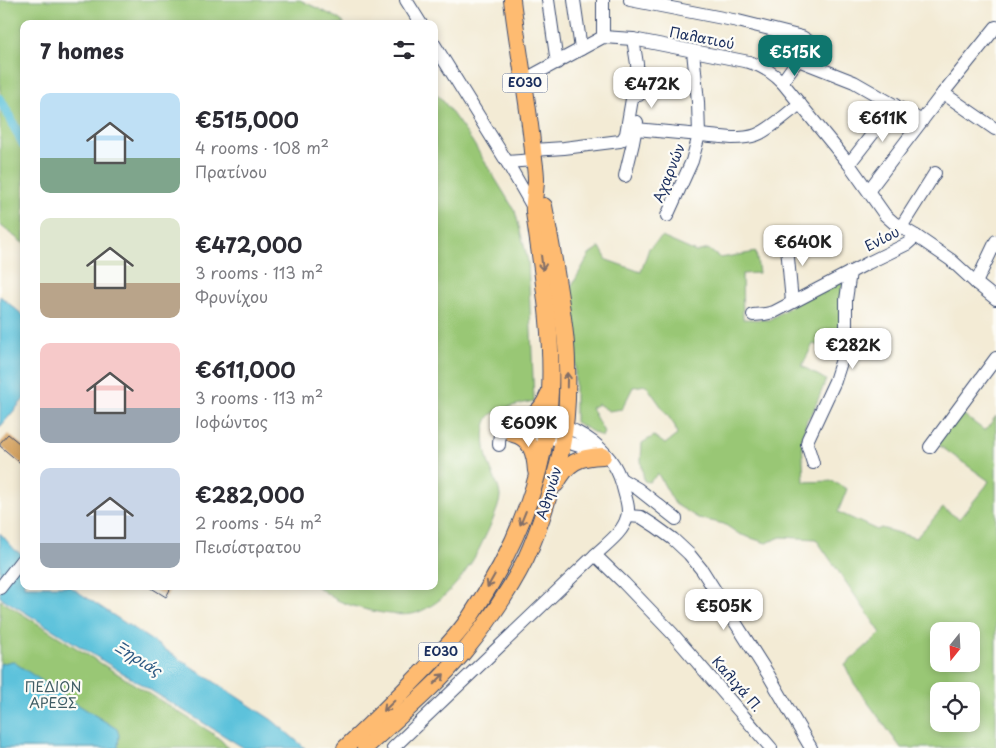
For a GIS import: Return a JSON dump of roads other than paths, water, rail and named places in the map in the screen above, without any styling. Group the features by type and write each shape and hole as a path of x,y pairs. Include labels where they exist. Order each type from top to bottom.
{"main road":[{"name":"Αθηνών","path":"345,748 411,684 454,638 469,618 503,561 519,527 535,485 541,461 550,391 549,346 539,208 524,80 512,0"},
{"name":"Αθηνών","path":"365,748 419,699 462,654 481,630 511,584 523,564 536,535 556,472 564,435 567,374 566,341 561,305 539,208"},
{"path":"535,485 536,467 531,448 513,428 542,407 550,391"},
{"path":"548,497 567,469 576,461 591,457 608,459"}],"street":[{"path":"406,0 418,20"},
{"path":"548,0 557,63"},
{"path":"574,0 581,49"},
{"path":"524,80 603,37 603,0"},
{"path":"630,0 750,24 807,40 805,50 782,82"},
{"path":"869,190 996,26"},
{"name":"Παλατιού","path":"603,37 633,39 755,63 768,69 782,82 849,164 885,215 894,223 951,260 996,299"},
{"path":"625,176 636,129 638,107 639,88 633,39"},
{"path":"438,51 506,162 539,208"},
{"name":"Αχαρνών","path":"668,216 692,160 699,135 693,51"},
{"path":"798,60 854,82 922,121"},
{"path":"506,162 564,148 620,141 626,134 633,93 639,88"},
{"path":"943,93 996,129"},
{"path":"636,129 744,138 761,132 800,104"},
{"path":"849,164 895,105"},
{"path":"901,227 935,172"},
{"path":"786,236 792,302"},
{"name":"Ενίου","path":"753,315 769,314 907,244 916,236"},
{"path":"976,283 996,241"},
{"path":"814,463 807,444 835,381 842,359 850,272"},
{"path":"930,447 996,358"},
{"path":"393,748 595,555 621,529 628,516 627,501 621,479 608,459 577,445 564,435 546,431 525,434 513,428"},
{"path":"621,479 638,489 676,519"},
{"path":"628,516 640,517 656,526 689,554 702,570 768,674 811,748"},
{"name":"Καλιγά Π.","path":"595,555 672,633 772,748"},
{"path":"0,588 20,562"}],"water":[{"path":"0,296 20,313 20,404 0,427"},
{"name":"Ξηριάς","path":"0,533 20,553 20,590 75,590 272,720 305,748 244,748 0,597"},
{"path":"12,661 117,729 119,735 118,748 0,748 0,664"}],"waterway":[{"path":"0,99 20,137"}],"park label":[{"name":"ΠΕΔΙΟΝ ΑΡΕΩΣ","path":"53,696"}]}
